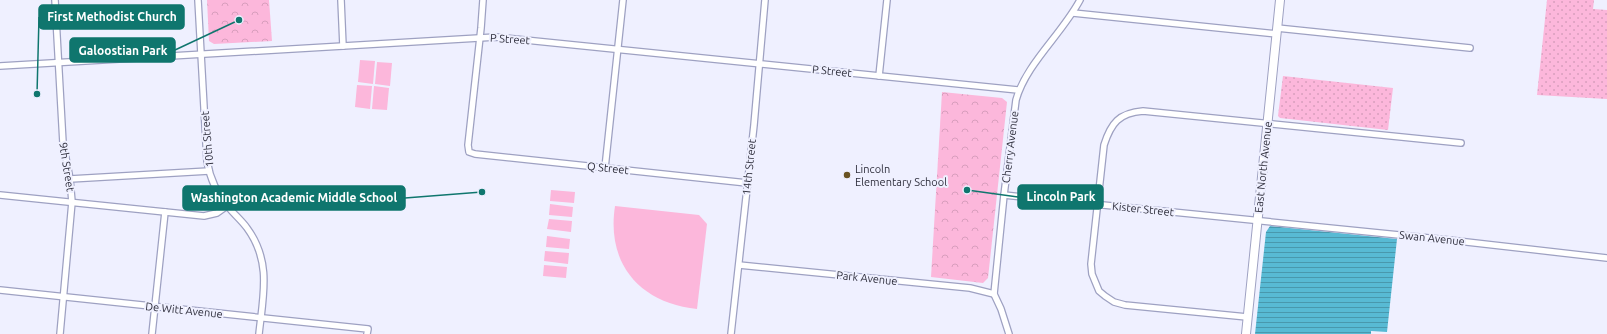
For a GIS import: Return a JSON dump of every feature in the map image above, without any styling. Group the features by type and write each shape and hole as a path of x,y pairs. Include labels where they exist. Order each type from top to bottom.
{"street":[{"name":"9th Street","path":"55,0 63,143 70,179 72,202 60,334"},
{"name":"10th Street","path":"198,0 206,152 209,171 216,190 248,228 262,257 265,278 259,334"},
{"path":"341,0 343,46"},
{"path":"480,38 483,0"},
{"path":"605,168 623,0"},
{"name":"14th Street","path":"731,334 748,183 765,0"},
{"path":"878,76 887,0"},
{"name":"Cherry Avenue","path":"1009,334 1001,309 994,294 1013,117 1018,90 1029,71 1073,13 1080,0"},
{"name":"East North Avenue","path":"1246,334 1280,0"},
{"path":"1073,13 1470,48"},
{"name":"P Street","path":"0,66 496,37 1018,90"},
{"name":"Q Street","path":"480,38 468,145 469,152 475,154 748,183"},
{"path":"1248,317 1125,305 1105,296 1099,291 1092,274 1091,264 1104,145 1108,131 1114,122 1121,116 1132,112 1143,111 1461,142"},
{"path":"70,179 209,171"},
{"path":"0,195 204,216 217,213 228,206"},
{"name":"Kister Street","path":"1004,195 1258,220"},
{"path":"152,334 165,212"},
{"name":"Swan Avenue","path":"1258,220 1607,258"},
{"name":"Park Avenue","path":"739,265 970,288 994,294"},
{"name":"De Witt Avenue","path":"0,290 261,318 368,332"}],"green space":[{"path":"207,0 269,0 272,41 214,44 209,41"},
{"path":"1547,0 1594,0 1593,9 1607,10 1607,99 1537,95"},
{"path":"360,60 375,61 373,84 358,82"},
{"path":"377,62 392,63 390,86 375,84"},
{"path":"1283,76 1393,88 1388,130 1280,118 1278,116"},
{"path":"357,85 372,86 370,109 355,107"},
{"path":"374,86 389,88 387,110 372,109"},
{"path":"942,92 1002,98 1007,102 988,278 983,283 931,277"},
{"path":"551,190 575,192 574,203 550,201"},
{"path":"550,204 573,207 572,217 549,215"},
{"path":"615,206 699,215 707,224 697,309 677,305 659,299 644,289 631,277 622,262 616,246 614,227"},
{"path":"549,219 572,221 571,232 547,229"},
{"path":"547,236 570,239 569,249 546,247"},
{"path":"545,251 569,253 568,264 544,261"},
{"path":"544,265 567,267 566,278 543,276"}],"water":[{"path":"1270,226 1397,239 1387,332 1371,331 1371,334 1255,334 1266,232"}],"place":[{"name":"Galoostian Park","path":"239,20"},
{"name":"First Methodist Church","path":"37,94"},
{"name":"Lincoln Elementary School","path":"847,175"},
{"name":"Lincoln Park","path":"967,190"},
{"name":"Washington Academic Middle School","path":"482,192"}]}
